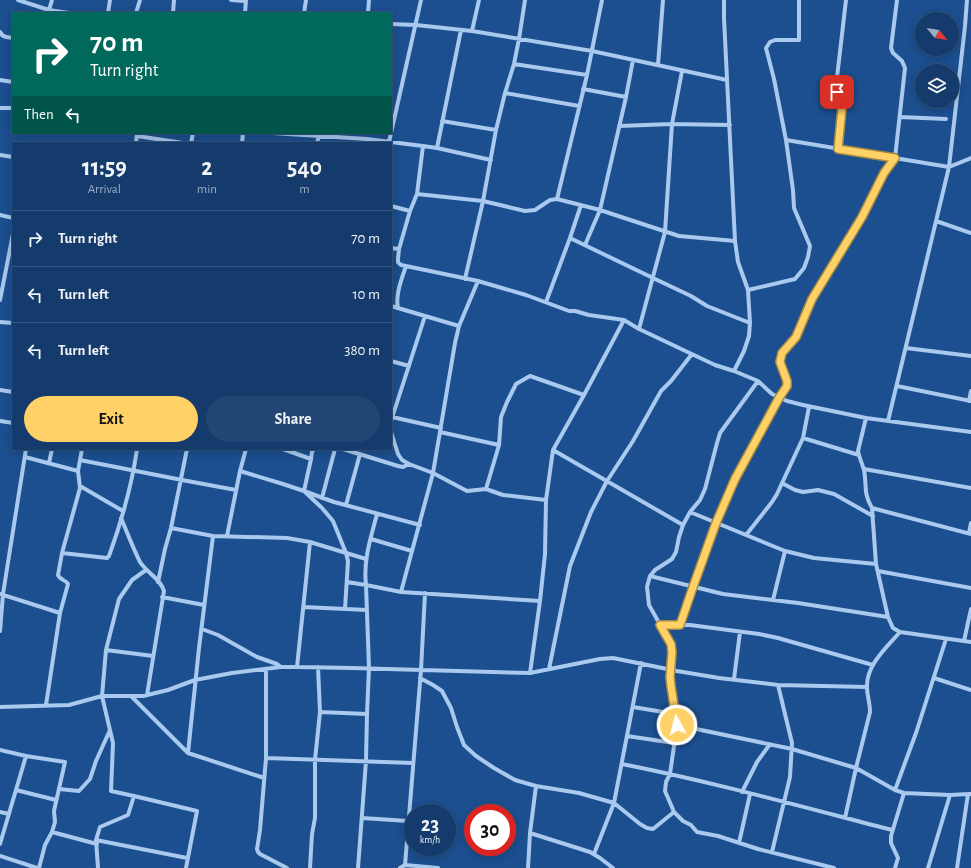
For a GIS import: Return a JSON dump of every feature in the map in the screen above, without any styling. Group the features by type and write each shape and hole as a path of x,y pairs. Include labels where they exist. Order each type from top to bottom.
{"street":[{"path":"18,0 49,10 62,12"},
{"path":"49,10 52,0"},
{"path":"108,12 110,0"},
{"path":"136,12 140,0"},
{"path":"173,12 174,0"},
{"path":"231,0 245,0 245,12"},
{"path":"304,12 306,0"},
{"path":"368,12 369,0"},
{"path":"392,129 421,0"},
{"path":"472,31 479,0"},
{"path":"466,279 483,201 496,130 514,64 525,0"},
{"path":"557,199 587,75 602,0"},
{"path":"658,65 663,0"},
{"path":"724,0 735,241 738,262 748,290 750,323 744,351 734,371"},
{"path":"748,290 795,279 804,268 810,246 794,208 786,140 774,79 766,48 770,42 775,40 799,40 799,0"},
{"path":"838,149 842,108 836,86 846,0"},
{"path":"680,625 716,523 735,479 787,386 787,381 780,362 782,353 796,337 812,299 862,217 884,173 895,158 905,68 891,48 897,0"},
{"path":"888,421 949,167 967,0"},
{"path":"392,24 472,31 592,51 727,80"},
{"path":"437,148 460,30"},
{"path":"0,32 4,37 12,38"},
{"path":"585,245 600,210 634,60"},
{"path":"514,64 587,75"},
{"path":"639,329 665,232 672,124 682,71"},
{"path":"0,80 12,82"},
{"path":"584,88 626,97"},
{"path":"505,93 579,106"},
{"path":"0,108 12,108"},
{"path":"900,117 946,119"},
{"path":"442,121 496,130"},
{"path":"619,126 672,124 730,125"},
{"path":"293,134 318,136 336,135 366,141 389,142 391,134"},
{"path":"137,135 177,142"},
{"path":"317,142 318,136"},
{"path":"786,140 949,167 971,158"},
{"path":"392,142 437,148 491,160"},
{"path":"423,146 416,194 399,249 398,262 401,265 478,281 526,295 569,311 624,320 639,329 715,365 758,381 772,394 786,401 866,418 971,432"},
{"path":"0,156 12,157"},
{"path":"416,194 483,201 525,211 535,210 550,200 557,199 600,210 679,236 735,241"},
{"path":"546,302 570,238 580,205"},
{"path":"392,206 410,211"},
{"path":"0,215 12,218"},
{"path":"936,221 971,233"},
{"path":"0,300 1,288 12,238"},
{"path":"570,238 692,296 707,306 750,323"},
{"path":"392,248 399,249"},
{"path":"398,308 397,297 406,266"},
{"path":"401,592 433,473 455,342 459,326 478,281"},
{"path":"392,306 459,326"},
{"path":"425,316 392,419 499,445"},
{"path":"530,673 545,554 546,500 553,450 624,320"},
{"path":"0,322 12,323"},
{"path":"906,348 971,356"},
{"path":"549,669 570,566 591,512 607,481 633,441 661,391 671,381 692,354"},
{"path":"392,361 409,366"},
{"path":"486,489 499,445 501,417 516,384 530,376 584,395"},
{"path":"758,381 720,433 705,489 700,500 690,512 683,525 676,552 672,559 655,570 650,576 647,587 649,605 671,644 672,652 672,669 670,677 677,725 670,774 666,782 666,791 674,812 697,832 718,836 834,868"},
{"path":"897,386 970,401 971,391"},
{"path":"0,390 12,392"},
{"path":"746,535 772,502 782,483 803,438 809,407"},
{"path":"866,418 858,451 864,469 865,490 872,508 876,564 888,617 893,628 900,632 971,642"},
{"path":"0,421 12,423"},
{"path":"392,435 398,454 402,460 433,473 467,491 486,489 504,495 546,500"},
{"path":"803,438 859,455"},
{"path":"0,631 2,594 26,450"},
{"path":"48,463 52,450"},
{"path":"46,705 60,613 68,584 58,577 62,553 80,488 78,471 82,450"},
{"path":"62,553 108,558 123,512 134,470 137,450"},
{"path":"158,582 182,480 187,450"},
{"path":"227,536 246,450"},
{"path":"286,450 311,459"},
{"path":"304,492 313,450"},
{"path":"322,498 336,450"},
{"path":"346,450 398,466 403,467 410,464"},
{"path":"553,450 683,525"},
{"path":"346,505 360,454"},
{"path":"25,457 78,471"},
{"path":"80,460 236,490"},
{"path":"864,469 971,488"},
{"path":"240,472 283,484 322,498 420,525"},
{"path":"782,483 795,490 803,492 818,490 834,494 873,516"},
{"path":"80,488 80,486 123,512"},
{"path":"304,492 322,508 333,521 346,553 348,561 345,609"},
{"path":"872,508 970,533 971,523"},
{"path":"690,512 785,551 814,558 876,564"},
{"path":"358,868 366,761 369,668 365,574 370,539 377,514"},
{"path":"121,518 140,562 162,586 164,592 147,695"},
{"path":"171,528 213,536 287,538 310,542 366,559"},
{"path":"188,753 195,680 213,536"},
{"path":"370,539 412,552"},
{"path":"297,667 310,542"},
{"path":"772,600 785,551"},
{"path":"146,570 132,580 119,599 106,650 102,696 113,743 111,791 197,810 186,868"},
{"path":"878,571 971,588"},
{"path":"650,576 723,594 798,603 888,617"},
{"path":"347,582 401,592 425,592 540,601"},
{"path":"409,804 421,670 425,592"},
{"path":"2,594 60,613"},
{"path":"162,598 204,605"},
{"path":"303,607 367,610"},
{"path":"964,641 971,609"},
{"path":"660,625 690,626 778,638 873,665"},
{"path":"202,629 218,635 257,657 276,664 281,668"},
{"path":"734,679 740,632"},
{"path":"845,818 870,712 867,677 879,656 900,632"},
{"path":"895,790 916,733 946,639"},
{"path":"106,650 153,656"},
{"path":"0,708 69,705 102,696 147,695 168,690 195,680 232,673 266,669 318,667 530,673 600,659 613,658 712,677 778,685 867,687"},
{"path":"594,854 614,803 641,664"},
{"path":"310,868 314,818 315,760 320,712 318,667"},
{"path":"266,669 266,758 257,849 260,854 287,868"},
{"path":"420,678 442,692 464,744 476,756 515,780 536,786 579,793 614,803 647,828 653,829 674,812"},
{"path":"934,678 971,690"},
{"path":"772,852 790,777 792,749 792,743 778,685"},
{"path":"131,696 188,753 264,778"},
{"path":"633,707 676,714"},
{"path":"320,712 367,714"},
{"path":"677,725 792,749 856,768 895,790 950,795 970,794 957,868"},
{"path":"59,789 79,791 90,779 110,730"},
{"path":"627,736 674,743"},
{"path":"742,792 757,762 770,744"},
{"path":"0,750 65,762 56,800 52,832 45,845 38,868 0,857"},
{"path":"0,844 26,756"},
{"path":"266,758 413,763"},
{"path":"622,764 670,774 892,830"},
{"path":"528,868 530,833 536,786"},
{"path":"16,790 56,800"},
{"path":"895,868 898,858 891,843 892,830 904,792"},
{"path":"739,843 750,794"},
{"path":"928,868 950,795"},
{"path":"98,868 96,842 100,827 128,815 134,796"},
{"path":"0,812 9,814"},
{"path":"362,818 404,821"},
{"path":"52,832 96,842 187,858"},
{"path":"530,833 590,852 613,868"},
{"path":"405,865 406,856"},
{"path":"400,868 405,865 438,868"}],"route":[{"path":"677,725 670,677 672,669 671,644 660,625 680,625 716,523 735,479 787,386 787,381 780,362 782,353 796,337 812,299 862,217 884,173 895,158 838,149 842,108 837,92"}]}
